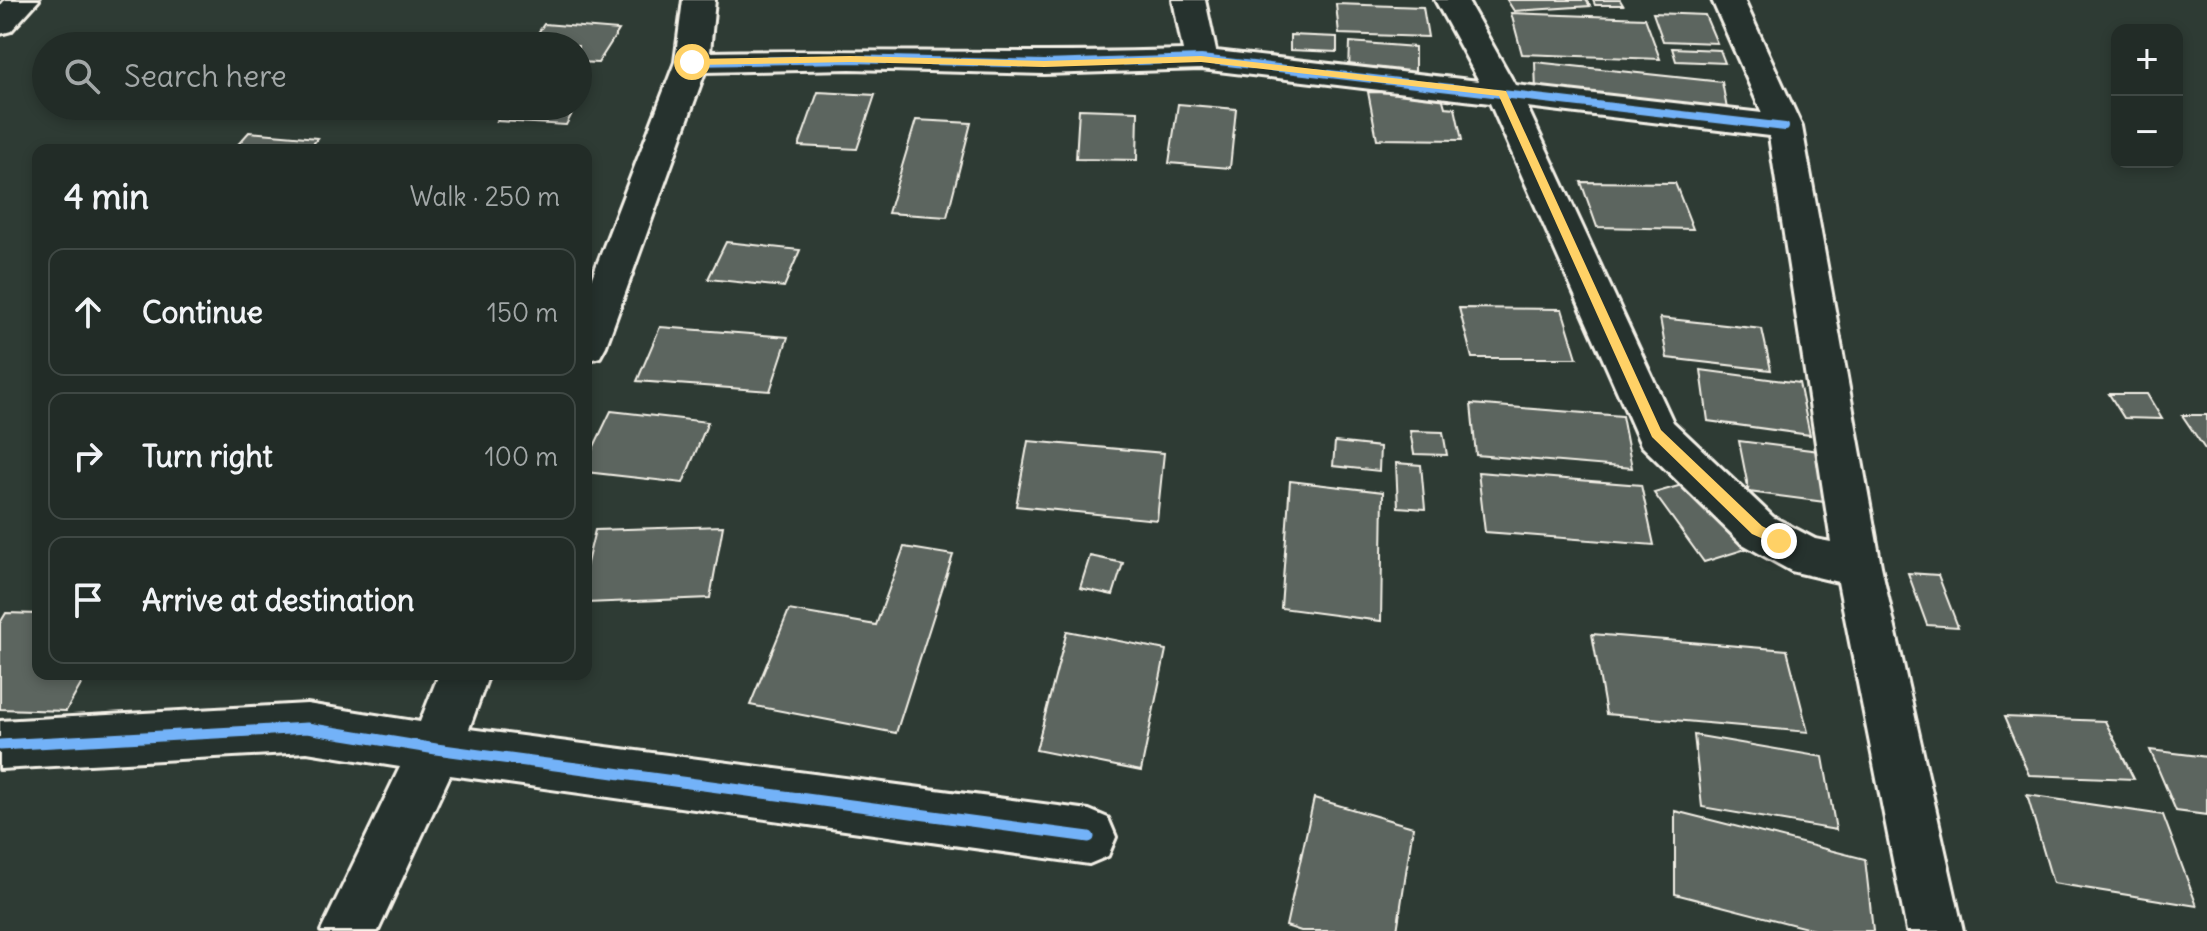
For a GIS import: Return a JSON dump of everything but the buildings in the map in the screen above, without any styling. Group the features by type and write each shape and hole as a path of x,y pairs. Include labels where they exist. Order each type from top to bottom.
{"street":[{"path":"592,330 692,62 699,0"},
{"path":"1189,0 1201,59"},
{"path":"1451,0 1503,93 1656,433 1757,530 1807,557 1858,566"},
{"path":"1728,0 1785,127 1858,566 1935,931"},
{"path":"692,62 850,59 1044,64 1201,59 1785,127"},
{"path":"349,931 436,749 462,680"},
{"path":"0,745 307,728 436,749 1089,837"}],"cycle path":[{"path":"692,62 850,59 1044,64 1201,59 1785,127"},
{"path":"0,745 307,728 436,749 1089,837"}],"route":[{"path":"692,62 850,59 1044,64 1201,59 1503,93 1656,433 1757,530 1779,541"}]}
